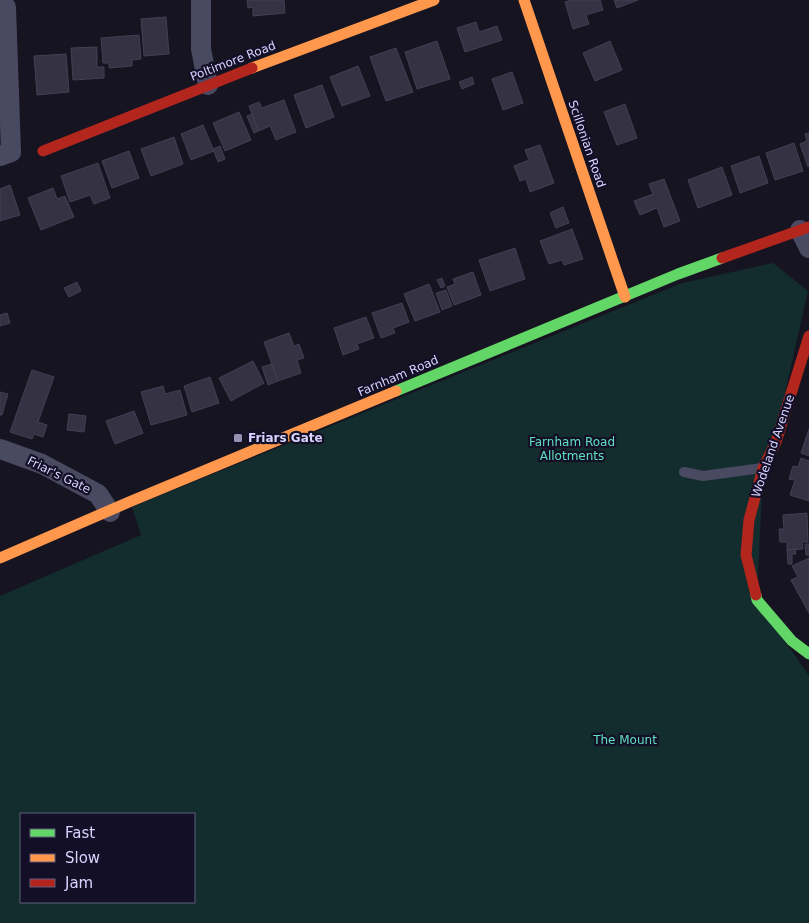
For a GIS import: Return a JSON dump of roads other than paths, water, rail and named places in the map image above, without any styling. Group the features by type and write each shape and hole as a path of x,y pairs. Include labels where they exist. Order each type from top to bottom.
{"street":[{"path":"201,0 201,49 208,85"},
{"name":"Poltimore Road","path":"44,151 208,85 434,0"},
{"name":"Scillonian Road","path":"524,0 625,297"},
{"path":"0,156 11,152 3,35 6,7"},
{"name":"Farnham Road","path":"0,558 678,274 806,235"},
{"name":"Wodeland Avenue","path":"809,336 776,442 763,468 749,520 746,555 757,600 792,641 809,654"},
{"name":"Friar's Gate","path":"0,449 42,464 98,494 110,512"}],"lane":[{"path":"684,472 703,476 763,468"}],"place":[{"name":"Friars Gate","path":"238,438"}],"park label":[{"name":"Farnham Road Allotments","path":"572,449"},
{"name":"The Mount","path":"625,740"}]}
